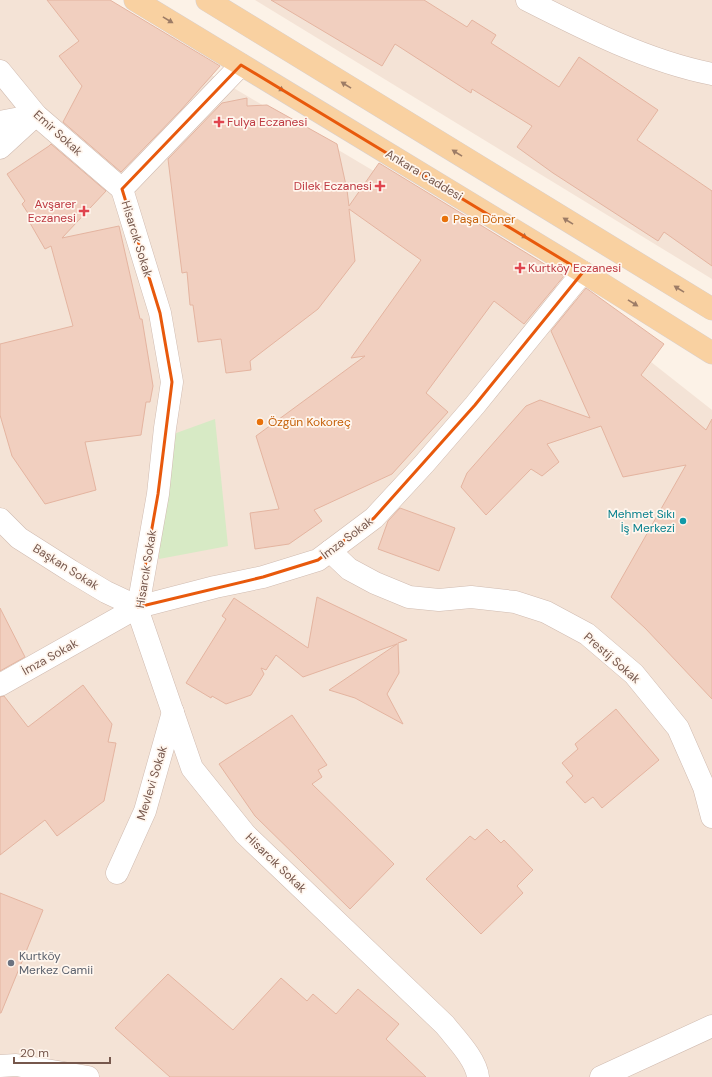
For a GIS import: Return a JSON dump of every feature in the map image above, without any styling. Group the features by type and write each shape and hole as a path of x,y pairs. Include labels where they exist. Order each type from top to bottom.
{"main road":[{"name":"Ankara Caddesi","path":"135,0 356,133 712,353"},
{"path":"207,0 712,309"}],"street":[{"path":"527,0 561,18 636,52 712,74"},
{"name":"Hisarcık Sokak","path":"241,65 122,189 160,313 172,382 165,428 158,494 138,607 140,617 192,768 245,834 445,1025 465,1050 478,1072 478,1077"},
{"name":"Emir Sokak","path":"0,71 36,114 122,189"},
{"path":"0,122 36,114"},
{"path":"0,148 36,114"},
{"name":"İmza Sokak","path":"0,684 138,607 262,577 318,560 374,518 424,464 475,405 583,272"},
{"name":"Başkan Sokak","path":"0,519 19,538 106,592 138,607"},
{"name":"Prestij Sokak","path":"330,551 349,568 375,583 409,597 439,600 471,597 514,602 546,612 587,634 634,674 678,728 704,787 712,817"},
{"name":"Mevlevi Sokak","path":"117,873 145,811 173,712"},
{"path":"601,1077 712,1026"},
{"path":"0,1066 16,1065 88,1077"}],"highlighted area":[{"path":"241,65 583,272 475,405 374,518 318,560 263,577 138,607 158,494 172,382 160,313 122,189"}],"shaded area":[{"path":"0,0 85,0 514,254 712,410 712,1077 0,1077"},
{"path":"255,0 712,0 712,279"}],"green space":[{"path":"215,419 228,546 159,559 168,436"}],"building":[{"path":"47,0 110,0 220,66 181,110 121,172 63,122 82,86 59,56 79,41"},
{"path":"271,0 424,0 467,27 472,20 496,35 491,43 559,87 579,57 658,110 637,140 712,191 712,266 664,232 658,241 553,173 517,147 532,126 472,89 471,93 395,44 382,66"},
{"path":"247,98 247,106 267,105 337,144 349,206 379,163 564,276 524,324 494,301 426,393 448,412 392,474 314,510 322,521 289,544 255,549 250,513 279,509 256,436 365,356 351,358 421,260 349,209 355,261 318,309 250,361 251,370 226,373 221,339 198,342 193,305 190,305 187,272 182,273 168,159 222,103"},
{"path":"51,144 106,191 62,238 119,226 140,319 142,319 153,386 150,402 146,402 141,435 85,442 96,490 45,504 12,456 0,415 0,344 73,326 51,246 45,249 30,223 33,221 22,204 25,201 7,174"},
{"path":"586,288 664,344 641,375 706,430 712,419 712,699 645,628 611,597 686,465 623,477 601,426 547,444 559,462 542,476 531,469 486,515 461,487 467,473 526,406 540,400 590,418 551,331"},
{"path":"400,508 455,528 439,571 378,549 388,521"},
{"path":"317,597 407,640 398,643 399,673 387,694 403,724 355,698 329,690 397,644 303,677 276,655 266,670 261,668 264,674 251,695 226,704 212,696 211,698 186,683 226,619 222,616 234,598 308,648"},
{"path":"0,608 25,657 0,671"},
{"path":"83,685 112,724 108,742 116,743 104,801 57,836 45,820 0,855 0,697 4,696 28,727"},
{"path":"616,709 659,760 602,808 593,797 585,803 566,782 573,776 562,763 578,749 575,744"},
{"path":"292,715 327,765 318,770 322,777 312,784 394,864 350,909 255,816 219,764"},
{"path":"487,829 501,843 504,840 533,870 517,886 523,893 481,934 426,879 470,836 475,840"},
{"name":"Kurtköy Merkez Camii","path":"0,893 43,910 1,1013 0,1013"},
{"path":"168,974 233,1030 281,978 307,1001 313,994 336,1014 358,989 399,1024 386,1039 426,1077 170,1077 115,1028"}],"place":[{"name":"Fulya Eczanesi","path":"219,122"},
{"name":"Dilek Eczanesi","path":"380,186"},
{"name":"Avşarer Eczanesi","path":"84,211"},
{"name":"Paşa Döner","path":"445,219"},
{"name":"Kurtköy Eczanesi","path":"520,268"},
{"name":"Özgün Kokoreç","path":"260,422"},
{"name":"Mehmet Sıkı İş Merkezi","path":"683,521"},
{"name":"Kurtköy Merkez Camii","path":"11,963"}]}
